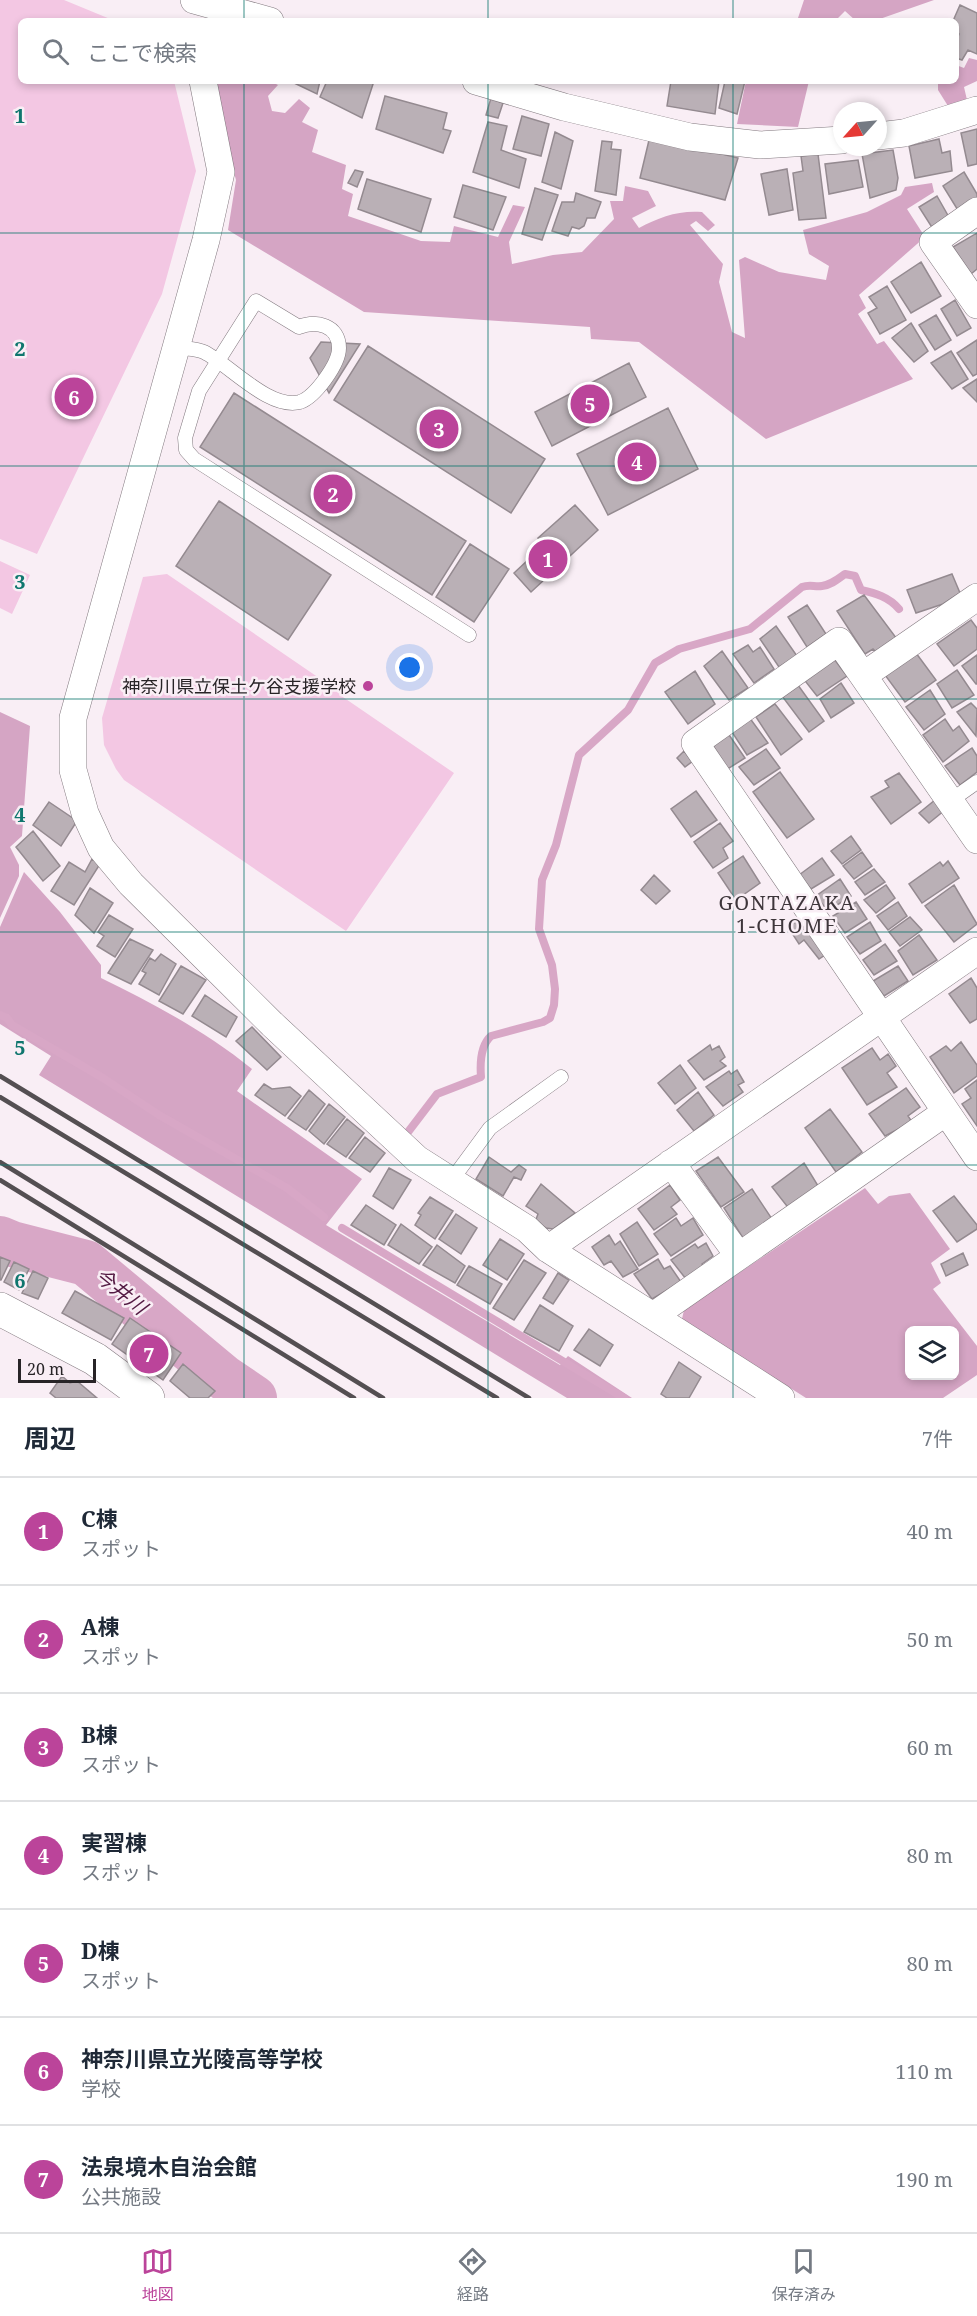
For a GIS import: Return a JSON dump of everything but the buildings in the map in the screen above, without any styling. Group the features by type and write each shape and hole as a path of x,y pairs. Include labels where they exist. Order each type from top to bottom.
{"street":[{"path":"192,18 195,0 259,18"},
{"path":"204,84 221,172 206,240 73,718 73,770 85,813 102,848 147,900 272,1024 417,1159 527,1229 548,1249 781,1398"},
{"path":"486,84 564,107 690,137 760,145 833,141"},
{"path":"887,135 904,133 977,110"},
{"path":"977,211 933,242 977,305"},
{"path":"864,675 977,597"},
{"path":"977,840 839,640 695,743 977,1157"},
{"path":"548,1249 977,951"},
{"path":"653,1316 946,1112"},
{"path":"671,1163 739,1256"},
{"path":"0,1309 95,1359 135,1394"}],"lane":[{"path":"176,347 202,351 218,361 269,396 279,401 301,402 318,389 338,357 339,346 336,336 329,327 319,323 308,323 299,327 256,301 218,361 199,391 185,438 186,450 189,455 469,635"},
{"path":"950,801 977,782"},
{"path":"451,1181 490,1128 561,1077"}],"shaded area":[{"path":"0,0 64,0 108,18 18,18 18,84 175,84 196,171 162,294 37,554 0,539"},
{"path":"804,0 934,0 883,18 853,18 845,11 838,18 798,18"},
{"path":"969,58 977,60 977,81 964,87 967,100 948,106 938,90 938,84 959,84 959,66 964,68"},
{"path":"210,84 276,84 278,85 268,96 272,111 285,113 299,99 310,108 302,122 318,130 312,152 346,165 342,189 353,194 348,216 421,241 450,242 454,226 498,237 513,205 525,207 509,242 512,264 553,255 582,252 614,219 610,201 623,201 625,186 648,191 656,206 632,218 639,228 669,215 685,212 702,212 715,225 708,231 696,221 690,225 723,264 719,282 732,332 745,338 739,260 745,257 779,272 826,280 829,266 809,254 803,230 867,212 901,195 905,187 932,183 934,192 907,209 925,237 859,295 866,308 858,314 877,344 884,341 913,379 766,439 639,342 591,339 590,327 364,312 228,230 236,180"},
{"path":"745,84 808,84 798,127 737,124"},
{"path":"0,561 30,575 12,614 0,608"},
{"path":"167,574 454,773 346,931 124,780 116,769 104,745 102,718 143,577"},
{"path":"0,712 30,726 22,836 10,847 19,865 19,876 0,918"},
{"path":"24,872 60,912 101,965 101,978 180,1019 252,1069 237,1091 362,1179 326,1225 560,1365 568,1356 632,1398 567,1398 39,1075 51,1056 0,1024 0,927"},
{"path":"865,1188 878,1204 889,1196 910,1193 950,1249 931,1263 941,1283 933,1289 977,1346 977,1375 943,1398 806,1398 682,1319 684,1310"}],"waterway":[{"path":"405,1136 437,1094 481,1077 483,1050 491,1036 550,1018 555,989 552,965 539,929 542,880 556,845 579,755 628,710 655,663 679,649 750,629 802,587 825,585 845,574 855,576 861,590 877,594 899,609"},
{"path":"0,1015 7,1018 12,1025 103,1078 159,1115 287,1188 324,1217"},
{"path":"342,1228 624,1398"},
{"name":"今井川","path":"0,1239 86,1263 223,1377 254,1398"}],"railway":[{"path":"0,1076 529,1398"},
{"path":"0,1097 497,1398"},
{"path":"0,1162 383,1398"},
{"path":"0,1180 354,1398"}],"place":[{"name":"神奈川県立光陵高等学校","path":"74,397"},
{"name":"D棟","path":"590,404"},
{"name":"B棟","path":"439,429"},
{"name":"実習棟","path":"637,462"},
{"name":"A棟","path":"333,494"},
{"name":"C棟","path":"548,559"},
{"name":"神奈川県立保土ケ谷支援学校","path":"368,686"},
{"name":"法泉境木自治会館","path":"149,1354"}],"district":[{"name":"GONTAZAKA 1-CHOME","path":"787,914"}]}
